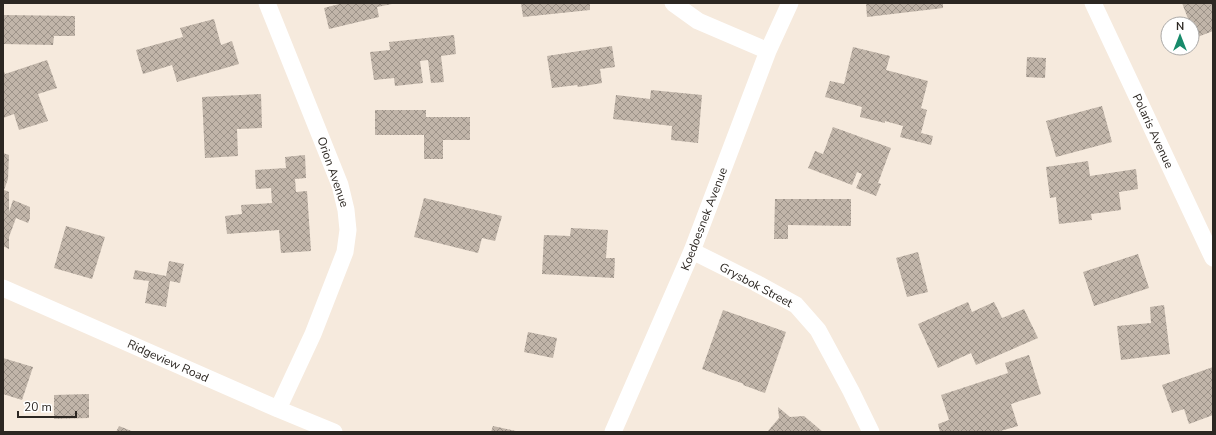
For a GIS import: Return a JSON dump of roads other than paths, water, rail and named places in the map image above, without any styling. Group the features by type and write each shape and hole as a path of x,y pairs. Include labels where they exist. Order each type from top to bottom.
{"street":[{"name":"Orion Avenue","path":"267,3 340,185 346,210 348,230 345,252 313,334 278,409"},
{"path":"673,3 698,21 768,51"},
{"name":"Koedoesnek Avenue","path":"613,432 692,252 768,51 790,3"},
{"name":"Polaris Avenue","path":"1093,3 1213,258"},
{"name":"Grysbok Street","path":"692,252 756,283 796,305 818,330 871,432"},
{"name":"Ridgeview Road","path":"3,288 278,409 334,432"}]}
